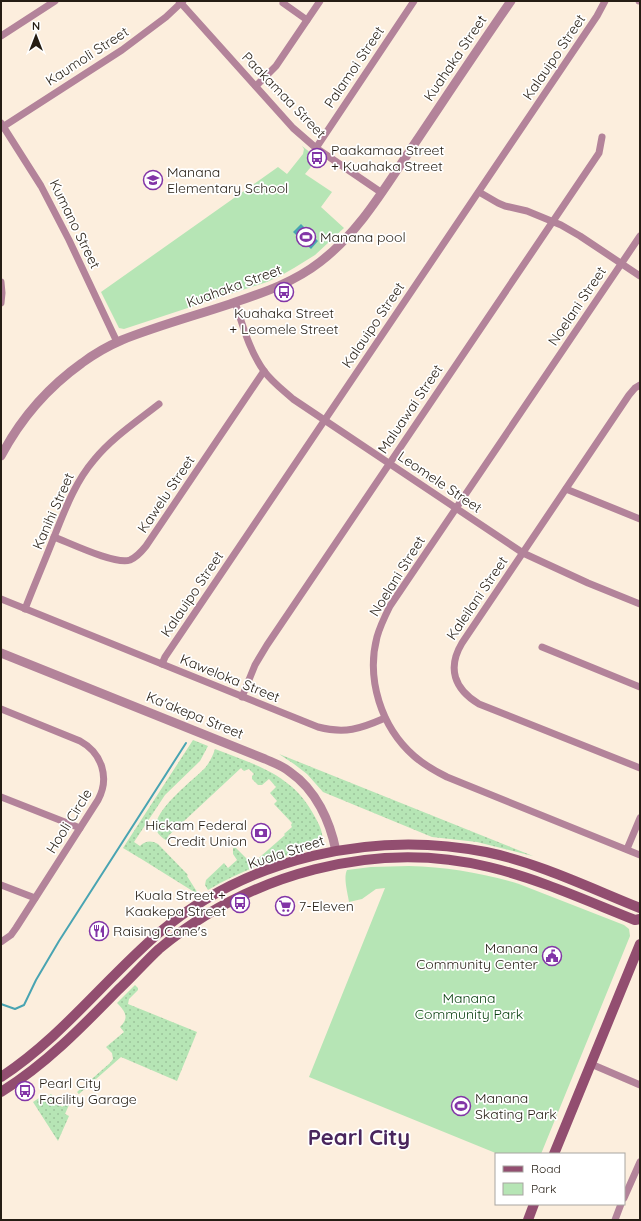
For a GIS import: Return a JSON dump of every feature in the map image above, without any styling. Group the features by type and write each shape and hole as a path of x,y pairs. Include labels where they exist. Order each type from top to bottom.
{"main road":[{"name":"Kuala Street","path":"3,1075 38,1049 65,1025 121,968 177,919 238,883 270,869 309,857 368,846 402,844 447,846 487,853 520,862 548,871 640,908"},
{"path":"336,851 339,864"},
{"name":"Kuala Street","path":"13,1085 57,1050 158,951 184,929 215,910 260,888 282,878 311,870 339,864 403,857 446,859 469,862 518,874 635,920 640,919"},
{"path":"209,899 215,910"},
{"path":"554,1153 591,1064 637,961 640,944"},
{"path":"1,1092 13,1085 3,1075"},
{"path":"528,1220 534,1205"}],"street":[{"path":"1,36 55,1"},
{"path":"256,86 276,66 320,1"},
{"name":"Palamoi Street","path":"316,148 414,1"},
{"name":"Kuahaka Street","path":"1,456 22,421 49,390 90,357 117,342 154,328 271,290 288,283 320,263 355,230 382,193 511,1"},
{"name":"Kalauipo Street","path":"162,664 165,657 606,1"},
{"name":"Paakamaa Street","path":"181,2 294,128 316,148 382,193"},
{"name":"Kaumoli Street","path":"2,126 122,50 144,34 181,2"},
{"path":"283,3 307,20"},
{"name":"Kumano Street","path":"2,126 42,186 117,342"},
{"name":"Maluawai Street","path":"242,697 255,665 267,645 599,153 602,137"},
{"path":"479,192 498,204 527,211 553,221 580,236 640,276"},
{"name":"Noelani Street","path":"640,236 390,606 380,628 373,667 376,689 385,718 403,745 422,762 447,777 640,854"},
{"path":"1,282 1,303"},
{"name":"Leomele Street","path":"235,302 251,348 264,371 283,391 523,553 588,583 640,604"},
{"name":"Kawelu Street","path":"54,537 105,557 117,560 130,560 137,556 146,546 264,371"},
{"name":"Kaleilani Street","path":"640,385 629,395 462,643 454,660 454,673 460,688 465,694 479,704 640,768"},
{"name":"Kanihi Street","path":"25,609 78,482 107,445 158,404"},
{"path":"566,489 640,519"},
{"name":"Kaweloka Street","path":"1,599 242,697 328,730 338,731 355,729 385,718"},
{"path":"542,647 640,687"},
{"name":"Ka'akepa Street","path":"1,652 289,770 305,784 320,806 331,829 336,851"},
{"name":"Hooli Circle","path":"1,709 80,741 90,748 97,756 104,773 103,790 98,800 16,928 11,935 1,942"},
{"path":"1,797 80,828"},
{"path":"627,849 640,818"},
{"path":"1,885 35,898"},
{"path":"591,1064 640,1085"},
{"path":"625,1196 640,1162"},
{"path":"615,1220 622,1205"}],"green space":[{"path":"302,146 321,161 315,162 305,174 332,192 321,207 344,228 315,255 267,282 124,329 119,328 101,292 278,167 287,174 303,154 304,149"},
{"path":"193,740 208,746 200,761 165,795 134,842 140,846 148,842 158,844 188,875 187,876 199,895 123,848"},
{"path":"215,749 259,766 285,781 306,803 321,830 322,844 260,865 234,876 208,890 205,885 206,880 224,863 228,868 237,860 233,854 233,848 235,847 252,864 292,827 292,823 274,804 277,801 270,793 276,787 269,779 262,785 258,785 252,779 254,774 249,769 244,771 241,768 168,836 171,840 170,842 160,836 156,830 156,824 163,809 205,768"},
{"path":"279,754 533,856 477,842 432,837 323,792 307,774"},
{"name":"Manana Community Park","path":"409,866 451,869 505,880 519,884 624,925 629,929 630,936 541,1153 496,1153 309,1077 385,888 376,889 362,899 349,902 346,873 347,870 371,867"},
{"path":"135,985 138,990 129,999 128,1004 197,1032 177,1081 121,1057 79,1094 77,1092 113,1059 112,1053 106,1047 124,1032 120,1027 126,1018 124,1012 117,1003"},
{"path":"51,1094 62,1107 72,1098 65,1114 69,1116 58,1141 33,1102 39,1098 42,1102"}],"water":[{"name":"Manana pool","path":"301,224 318,241 311,249 293,232"}],"waterway":[{"path":"1,1004 15,1009 24,1005 36,980 59,941 186,743"}],"place":[{"name":"Paakamaa Street + Kuahaka Street","path":"317,158"},
{"name":"Manana Elementary School","path":"153,180"},
{"name":"Manana pool","path":"306,237"},
{"name":"Kuahaka Street + Leomele Street","path":"284,292"},
{"name":"Hickam Federal Credit Union","path":"261,833"},
{"name":"Kuala Street + Kaakepa Street","path":"240,903"},
{"name":"7-Eleven","path":"285,906"},
{"name":"Raising Cane's","path":"99,931"},
{"name":"Manana Community Center","path":"552,956"},
{"name":"Pearl City Facility Garage","path":"25,1091"},
{"name":"Manana Skating Park","path":"461,1106"}],"district":[{"name":"Pearl City","path":"359,1137"}]}
